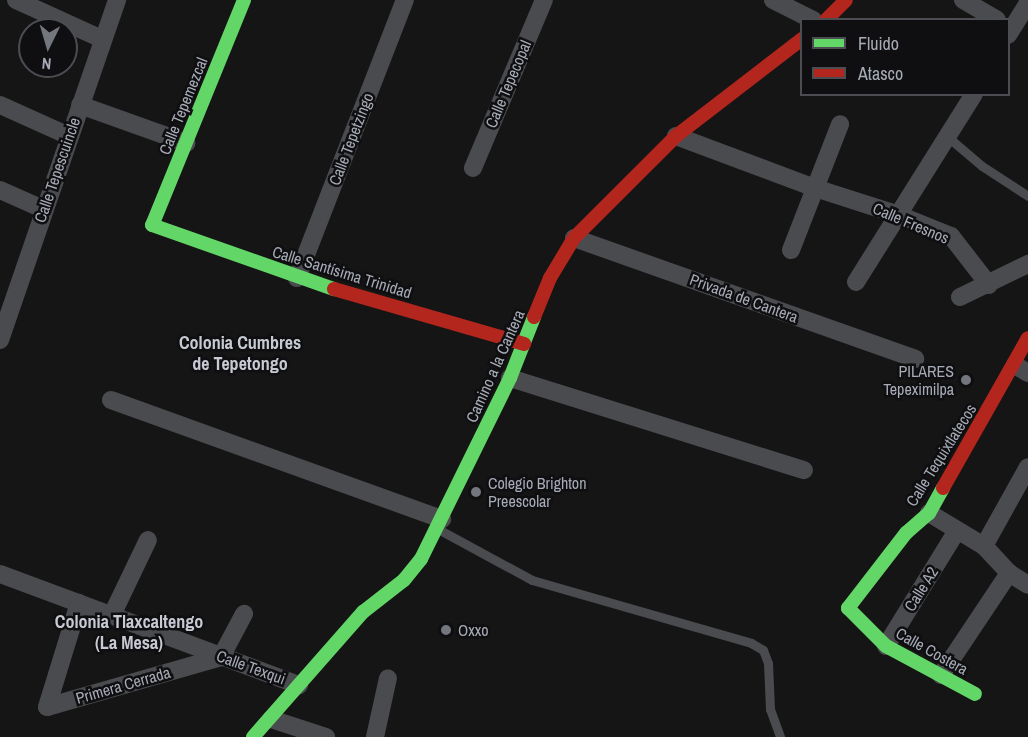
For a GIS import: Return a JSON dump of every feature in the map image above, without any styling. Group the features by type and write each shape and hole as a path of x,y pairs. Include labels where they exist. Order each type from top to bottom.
{"street":[{"path":"16,0 102,39"},
{"name":"Calle Tepescuincle","path":"0,340 7,293 43,209 117,0"},
{"name":"Calle Tepemezcal","path":"152,225 244,0"},
{"name":"Calle Tepetzingo","path":"297,278 405,0"},
{"name":"Calle Tepecopal","path":"472,168 544,0"},
{"path":"773,0 809,18"},
{"path":"828,18 846,0"},
{"path":"963,0 993,18"},
{"path":"1011,29 1028,3"},
{"name":"Camino a la Cantera","path":"254,737 363,612 404,580 421,559 510,378 550,278 574,238 676,136 800,40"},
{"path":"856,282 949,138 973,96"},
{"path":"0,105 69,136"},
{"path":"80,105 186,144"},
{"path":"791,250 840,124"},
{"name":"Calle Fresnos","path":"676,136 815,188 899,215 951,236 989,285"},
{"path":"0,190 43,209"},
{"name":"Calle Santísima Trinidad","path":"152,225 297,278 524,344"},
{"name":"Privada de Cantera","path":"574,238 915,359"},
{"path":"960,297 989,285 1028,264"},
{"name":"Calle Tequixtlatecos","path":"848,608 906,533 929,513 1021,369 1028,338"},
{"path":"510,378 804,470"},
{"path":"111,400 440,524"},
{"path":"984,546 1028,468"},
{"path":"929,513 956,532 984,546 1022,577 941,675"},
{"name":"Calle A2","path":"886,646 956,532"},
{"path":"112,615 148,540"},
{"name":"Calle Texqui","path":"0,574 299,685"},
{"name":"Primera Cerrada","path":"79,603 47,707 222,657"},
{"name":"Calle Costera","path":"848,608 886,646 975,694"},
{"path":"222,657 244,614"},
{"path":"375,737 388,678"},
{"path":"271,719 326,737"}],"lane":[{"path":"949,138 982,166 1028,196"},
{"path":"440,524 464,544 532,580 757,646 763,650 768,663 770,710 780,737"}],"traffic: fast":[{"path":"244,0 152,225 334,289"},
{"path":"253,737 363,612 404,580 421,559 510,378 534,317"},
{"path":"943,488 929,513 906,533 848,608 886,646 975,694"}],"traffic: jam":[{"path":"828,18 846,0"},
{"path":"534,317 550,278 574,238 676,136 800,41"},
{"path":"334,289 524,344"},
{"path":"943,488 1028,338"}],"place":[{"name":"PILARES Tepeximilpa","path":"966,380"},
{"name":"Colegio Brighton Preescolar","path":"476,492"},
{"name":"Oxxo","path":"446,630"}],"district":[{"name":"Colonia Cumbres de Tepetongo","path":"240,354"},
{"name":"Colonia Tlaxcaltengo (La Mesa)","path":"129,633"}]}
